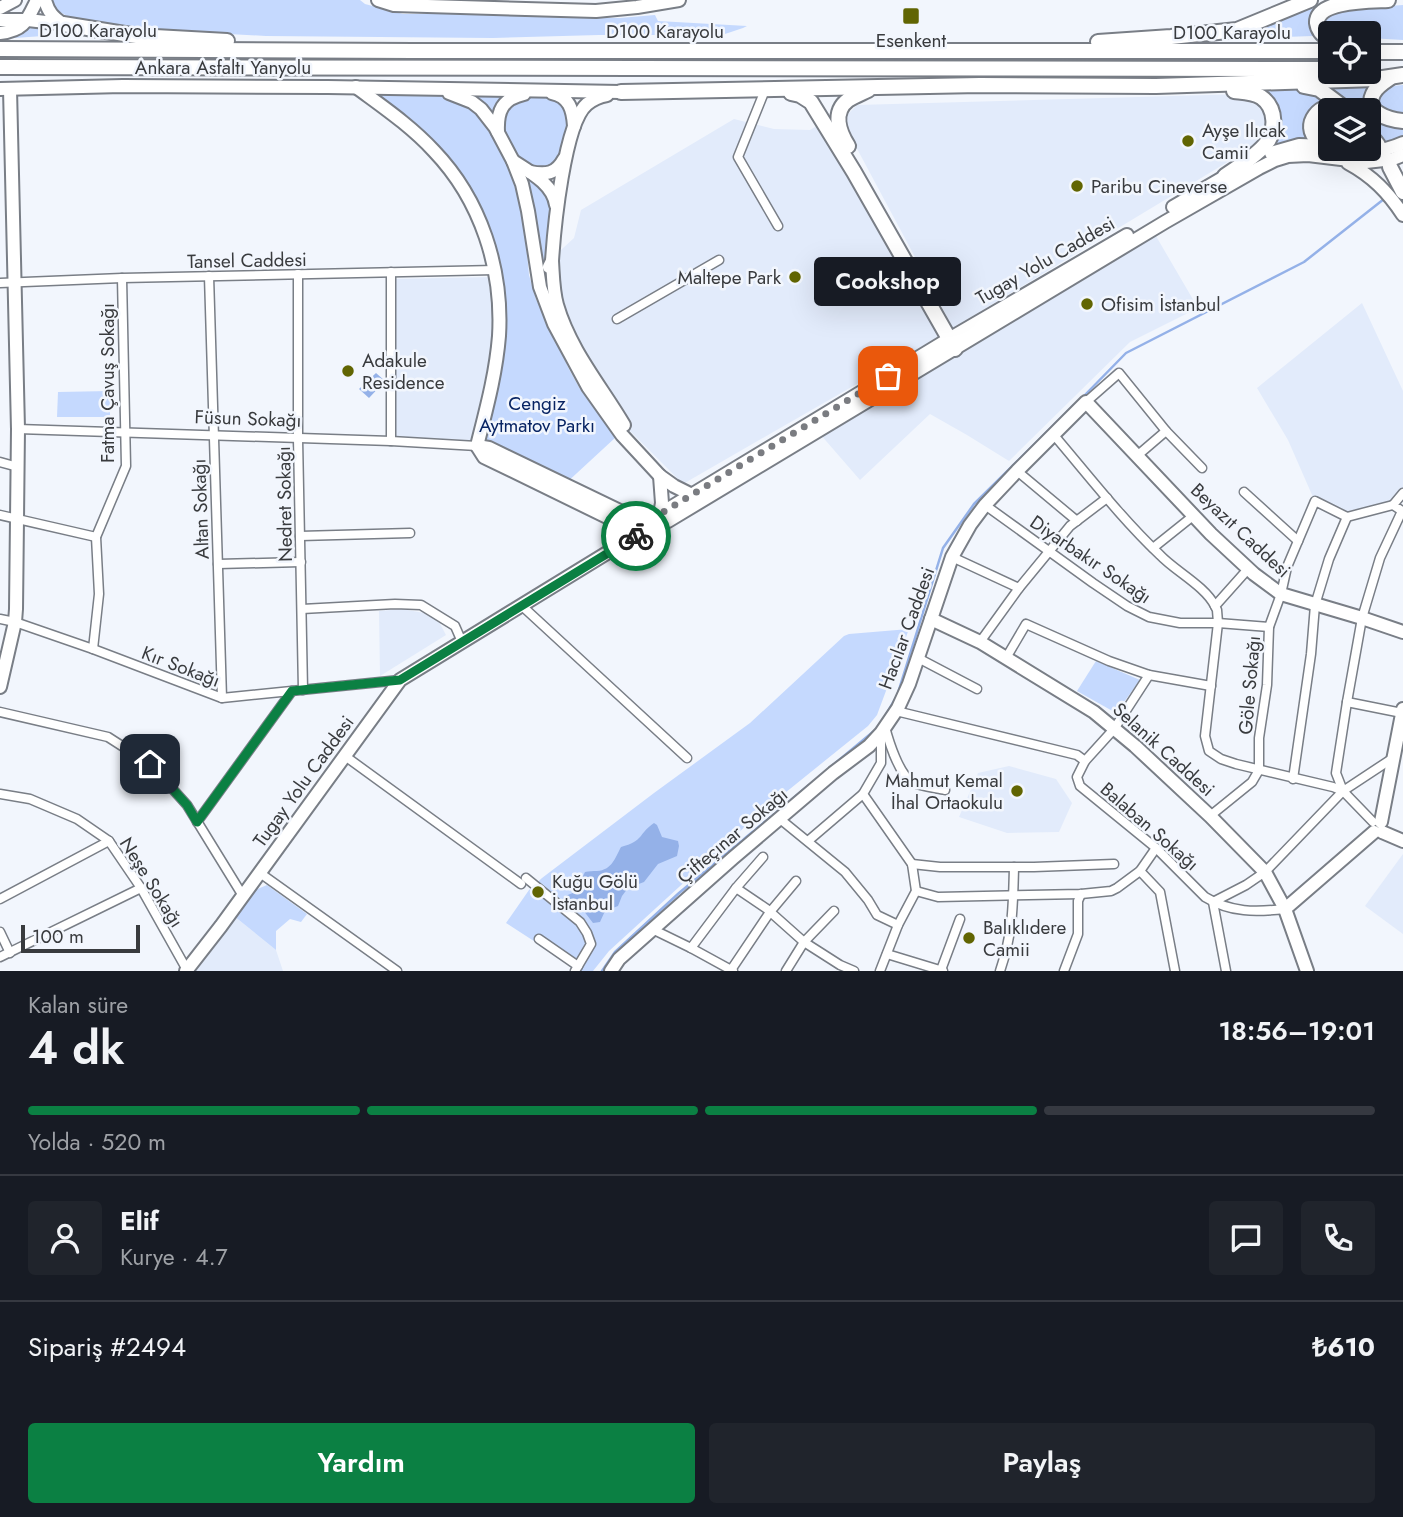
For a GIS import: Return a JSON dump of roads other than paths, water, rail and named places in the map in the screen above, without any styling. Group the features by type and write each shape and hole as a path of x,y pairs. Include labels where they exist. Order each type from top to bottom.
{"highway":[{"path":"1031,51 1237,30 1310,0"},
{"path":"1318,28 1317,18 1322,10 1334,4 1388,0"},
{"path":"63,24 137,36 312,50"},
{"name":"D100 Karayolu","path":"0,49 1318,51"},
{"name":"D100 Karayolu","path":"0,67 1318,69"},
{"path":"752,68 827,78 980,85"},
{"path":"1381,71 1399,74"},
{"path":"1247,84 1399,74"},
{"path":"1399,74 1378,87 1371,100 1376,113 1381,117 1403,121"},
{"path":"621,92 980,85 1247,84 1299,85 1319,89 1331,98"},
{"path":"1156,86 1248,92 1269,105 1273,132 1266,145 1225,177"},
{"path":"872,88 842,106 838,117 840,135 956,342"},
{"path":"765,90 800,95 811,102 956,342"},
{"path":"1318,112 1312,118 1312,131 1318,140"},
{"path":"1391,167 1403,192"}],"main road":[{"path":"0,8 15,0"},
{"path":"0,33 16,29 28,20 37,0"},
{"path":"46,0 48,9 63,24"},
{"path":"378,0 394,5 596,11 679,0"},
{"path":"0,20 63,24"},
{"name":"Ankara Asfaltı Yanyolu","path":"5,89 122,86 356,87 621,92"},
{"path":"356,87 427,143 445,164 468,197 489,244 498,294 499,335 495,368 477,446 484,457 646,530"},
{"path":"0,687 15,622 18,467 15,283 5,89"},
{"path":"435,89 477,105 490,119 522,184 540,287 554,324 588,387 622,435 660,476 688,497"},
{"path":"499,136 498,114 505,103 514,97 538,91 559,94 566,99 573,114 574,126"},
{"path":"621,92 601,96 587,104 574,126 556,209 552,261 555,295 585,365 625,426 688,497"},
{"path":"1381,150 1403,143"},
{"name":"Tugay Yolu Caddesi","path":"187,970 400,680 646,530 668,521 688,497 956,342 1225,177 1270,153 1311,144 1318,146"},
{"path":"530,172 544,174 556,171 568,152"},
{"name":"Tugay Yolu Caddesi","path":"646,530 660,514 724,475 1259,168 1288,156 1318,153"},
{"path":"1381,160 1403,155"},
{"path":"513,161 548,187 555,197 556,209"},
{"path":"1346,161 1378,183 1403,215"},
{"path":"540,287 552,261"},
{"name":"Hacılar Caddesi","path":"883,730 896,711 918,658 952,557 970,525 1017,471 1086,402"},
{"name":"Beyazıt Caddesi","path":"1086,402 1193,516 1248,569 1281,594 1403,632"},
{"path":"660,476 660,514"},
{"name":"Selanik Caddesi","path":"931,619 980,642 1094,712 1210,816 1265,872 1285,909 1307,971"},
{"path":"1285,909 1378,827 1403,711"},
{"name":"Çifteçınar Sokağı","path":"611,971 619,959 652,929 869,746 883,730"},
{"path":"1378,827 1403,841"}],"street":[{"path":"765,90 738,157 778,226"},
{"path":"617,319 719,260"},
{"name":"Tansel Caddesi","path":"0,283 495,270"},
{"path":"391,272 391,441"},
{"name":"Nedret Sokağı","path":"298,274 303,690"},
{"name":"Altan Sokağı","path":"209,276 222,698"},
{"name":"Fatma Çavuş Sokağı","path":"93,649 99,594 96,537 126,466 122,278"},
{"name":"Hacılar Caddesi","path":"1086,402 1119,373 1166,431"},
{"name":"Füsun Sokağı","path":"18,429 477,446"},
{"path":"1138,455 1166,431 1202,468"},
{"path":"1053,434 1126,521 1161,557 1199,588 1217,610 1218,623 1205,736 1209,751 1221,759 1293,779 1327,785 1343,792 1378,827"},
{"path":"0,462 18,467"},
{"path":"1017,471 1077,521"},
{"path":"1244,492 1297,541"},
{"path":"1293,779 1311,654 1315,605 1329,559 1347,517 1394,505 1403,493"},
{"path":"980,642 1019,588 1070,526 1107,498"},
{"name":"Göle Sokağı","path":"1259,770 1259,738 1268,685 1269,627 1287,567 1315,501 1347,517"},
{"name":"Diyarbakır Sokağı","path":"985,505 1127,606 1149,617 1180,623 1269,627"},
{"path":"1343,792 1336,773 1347,702 1362,618 1380,558 1402,511 1394,505"},
{"path":"0,515 96,537"},
{"path":"1153,548 1193,516"},
{"path":"300,536 410,533"},
{"path":"952,557 1019,588"},
{"path":"218,564 301,562"},
{"path":"1215,606 1248,569"},
{"path":"302,609 421,605 455,626 462,642"},
{"path":"521,605 687,758"},
{"name":"Kır Sokağı","path":"0,619 93,649 222,698 400,680"},
{"path":"1006,658 1026,624 1109,661 1149,675 1211,686"},
{"path":"918,658 977,689"},
{"path":"896,711 1077,755 1086,761 1114,729 1149,675"},
{"path":"197,822 292,691"},
{"path":"1347,702 1403,711"},
{"path":"0,712 108,737 150,764 187,805 243,896"},
{"path":"883,730 900,766 911,781 944,790"},
{"path":"808,841 863,794 881,763 883,730"},
{"path":"345,757 580,922 591,944 576,968 539,939"},
{"path":"1226,971 1213,902 1265,872 1343,792 1394,758"},
{"name":"Balaban Sokağı","path":"1086,761 1077,778 1080,786 1156,848 1205,897 1213,902 1254,912 1285,909"},
{"path":"1210,816 1252,782 1259,770"},
{"name":"Neşe Sokağı","path":"0,794 30,799 77,819 109,841 141,888 187,970"},
{"path":"863,794 912,864 916,891 898,925 880,971"},
{"path":"780,820 845,872 877,915 898,925"},
{"path":"0,899 109,841"},
{"path":"916,891 938,897 1111,891 1140,871 1156,848"},
{"path":"691,948 763,857"},
{"path":"912,864 940,867 1114,864"},
{"path":"1000,971 1010,939 1014,867"},
{"path":"1140,871 1160,892 1175,971"},
{"path":"260,873 397,971"},
{"path":"652,929 732,971 770,912 796,881"},
{"path":"0,957 141,888"},
{"path":"736,888 839,968 854,971"},
{"path":"1064,971 1078,934 1078,901 1081,894"},
{"path":"786,971 804,942 834,911"},
{"path":"887,954 942,971 960,919"},
{"path":"0,932 10,953"}],"waterway":[{"path":"1082,398 1126,353 1304,262 1384,199"},
{"path":"884,718 897,696 943,548 974,504 1074,405"},
{"path":"833,765 874,731"},
{"path":"602,971 615,952 679,893 809,785"}],"place":[{"name":"Esenkent","path":"911,16"},
{"name":"Ayşe Ilıcak Camii","path":"1188,141"},
{"name":"Paribu Cineverse","path":"1077,186"},
{"name":"Maltepe Park","path":"795,277"},
{"name":"Ofisim İstanbul","path":"1087,304"},
{"name":"Adakule Residence","path":"348,371"},
{"name":"Cookshop","path":"888,376"},
{"name":"Mahmut Kemal İhal Ortaokulu","path":"1017,791"},
{"name":"Kuğu Gölü İstanbul","path":"538,892"},
{"name":"Balıklıdere Camii","path":"969,938"}],"park label":[{"name":"Cengiz Aytmatov Parkı","path":"537,414"}]}
